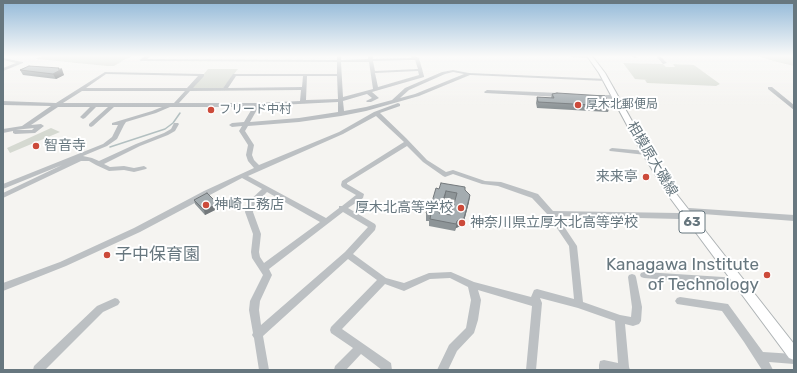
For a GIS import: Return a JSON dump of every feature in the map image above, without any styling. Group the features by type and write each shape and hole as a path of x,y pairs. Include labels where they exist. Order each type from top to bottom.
{"main road":[{"name":"相模原大磯線","path":"602,73 646,153 685,212 794,354"}],"street":[{"path":"24,127 40,126 33,132 3,131 24,127 104,73"},
{"path":"114,124 124,122 172,105 189,90 202,74 144,73"},
{"path":"373,73 376,89"},
{"path":"3,103 56,105 257,105 340,100 422,76 421,73"},
{"path":"393,102 407,89 441,73"},
{"path":"224,90 235,74 339,75 341,114"},
{"path":"303,102 306,74"},
{"path":"232,125 246,125 341,114 417,95 469,74 606,80"},
{"path":"80,89 224,90 304,88"},
{"path":"770,88 794,108"},
{"path":"368,92 376,98 369,101"},
{"path":"487,92 565,96"},
{"path":"3,288 63,264 138,230 258,168 340,133 376,114 411,100 417,95"},
{"path":"593,97 615,97"},
{"path":"82,117 96,105"},
{"path":"91,125 113,105"},
{"path":"257,105 242,131 251,145 249,154 252,163 258,168"},
{"path":"376,114 425,161 445,175 453,172 484,183 499,184 536,196 551,213 573,246 579,304"},
{"path":"3,187 106,145 115,138 121,124 124,122"},
{"path":"98,164 138,145 166,134 173,130 176,124"},
{"path":"264,268 360,196 360,194 344,185 344,182 405,144 408,144"},
{"path":"612,150 646,153"},
{"path":"36,173 44,174 70,162 83,158 90,159 109,169 124,168 134,170 144,168"},
{"path":"3,196 83,158"},
{"path":"243,176 325,221"},
{"path":"264,370 254,310 255,301 268,278 268,274 259,262 255,252 257,234 250,216 250,208 254,199 266,189"},
{"path":"257,335 348,254 372,226 342,208"},
{"path":"551,213 679,216 689,210 794,218"},
{"path":"348,254 383,280 404,287 429,276 451,275 472,285 537,302"},
{"path":"644,275 739,282"},
{"path":"531,370 537,302 535,299 537,293 579,304 620,319 636,321 637,307 632,277"},
{"path":"383,280 335,330 387,367 387,370"},
{"path":"442,370 453,348 470,330 476,300 472,285"},
{"path":"680,301 725,307 768,370"},
{"path":"38,370 100,309 115,302"},
{"path":"604,370 604,365 624,370 620,319"},
{"path":"338,370 360,348"},
{"path":"759,357 794,359"}],"shaded area":[{"path":"204,73 235,73 223,88 192,88"},
{"path":"631,73 706,73 720,84 716,86 647,83 645,80 648,80 635,79"},
{"path":"51,128 60,132 10,153 7,148"}],"building":[{"path":"552,94 605,96 610,106 538,102 537,97 554,98"},
{"path":"441,183 465,187 465,190 470,195 464,218 457,221 456,224 430,219 431,214 426,213 429,205 431,205 436,188 439,189","holes":["446,191 457,193 451,215 439,213"]},
{"name":"神崎工務店","path":"207,193 217,203 204,210 194,200"}],"waterway":[{"path":"110,147 165,129 173,123 180,113"}],"place":[{"name":"厚木北郵便局","path":"578,105"},
{"name":"フリード中村","path":"211,110"},
{"name":"智音寺","path":"36,146"},
{"name":"来来亭","path":"646,177"},
{"name":"神崎工務店","path":"206,205"},
{"name":"厚木北高等学校","path":"461,208"},
{"name":"神奈川県立厚木北高等学校","path":"462,223"},
{"name":"子中保育園","path":"107,255"},
{"name":"Kanagawa Institute of Technology","path":"767,275"}]}
